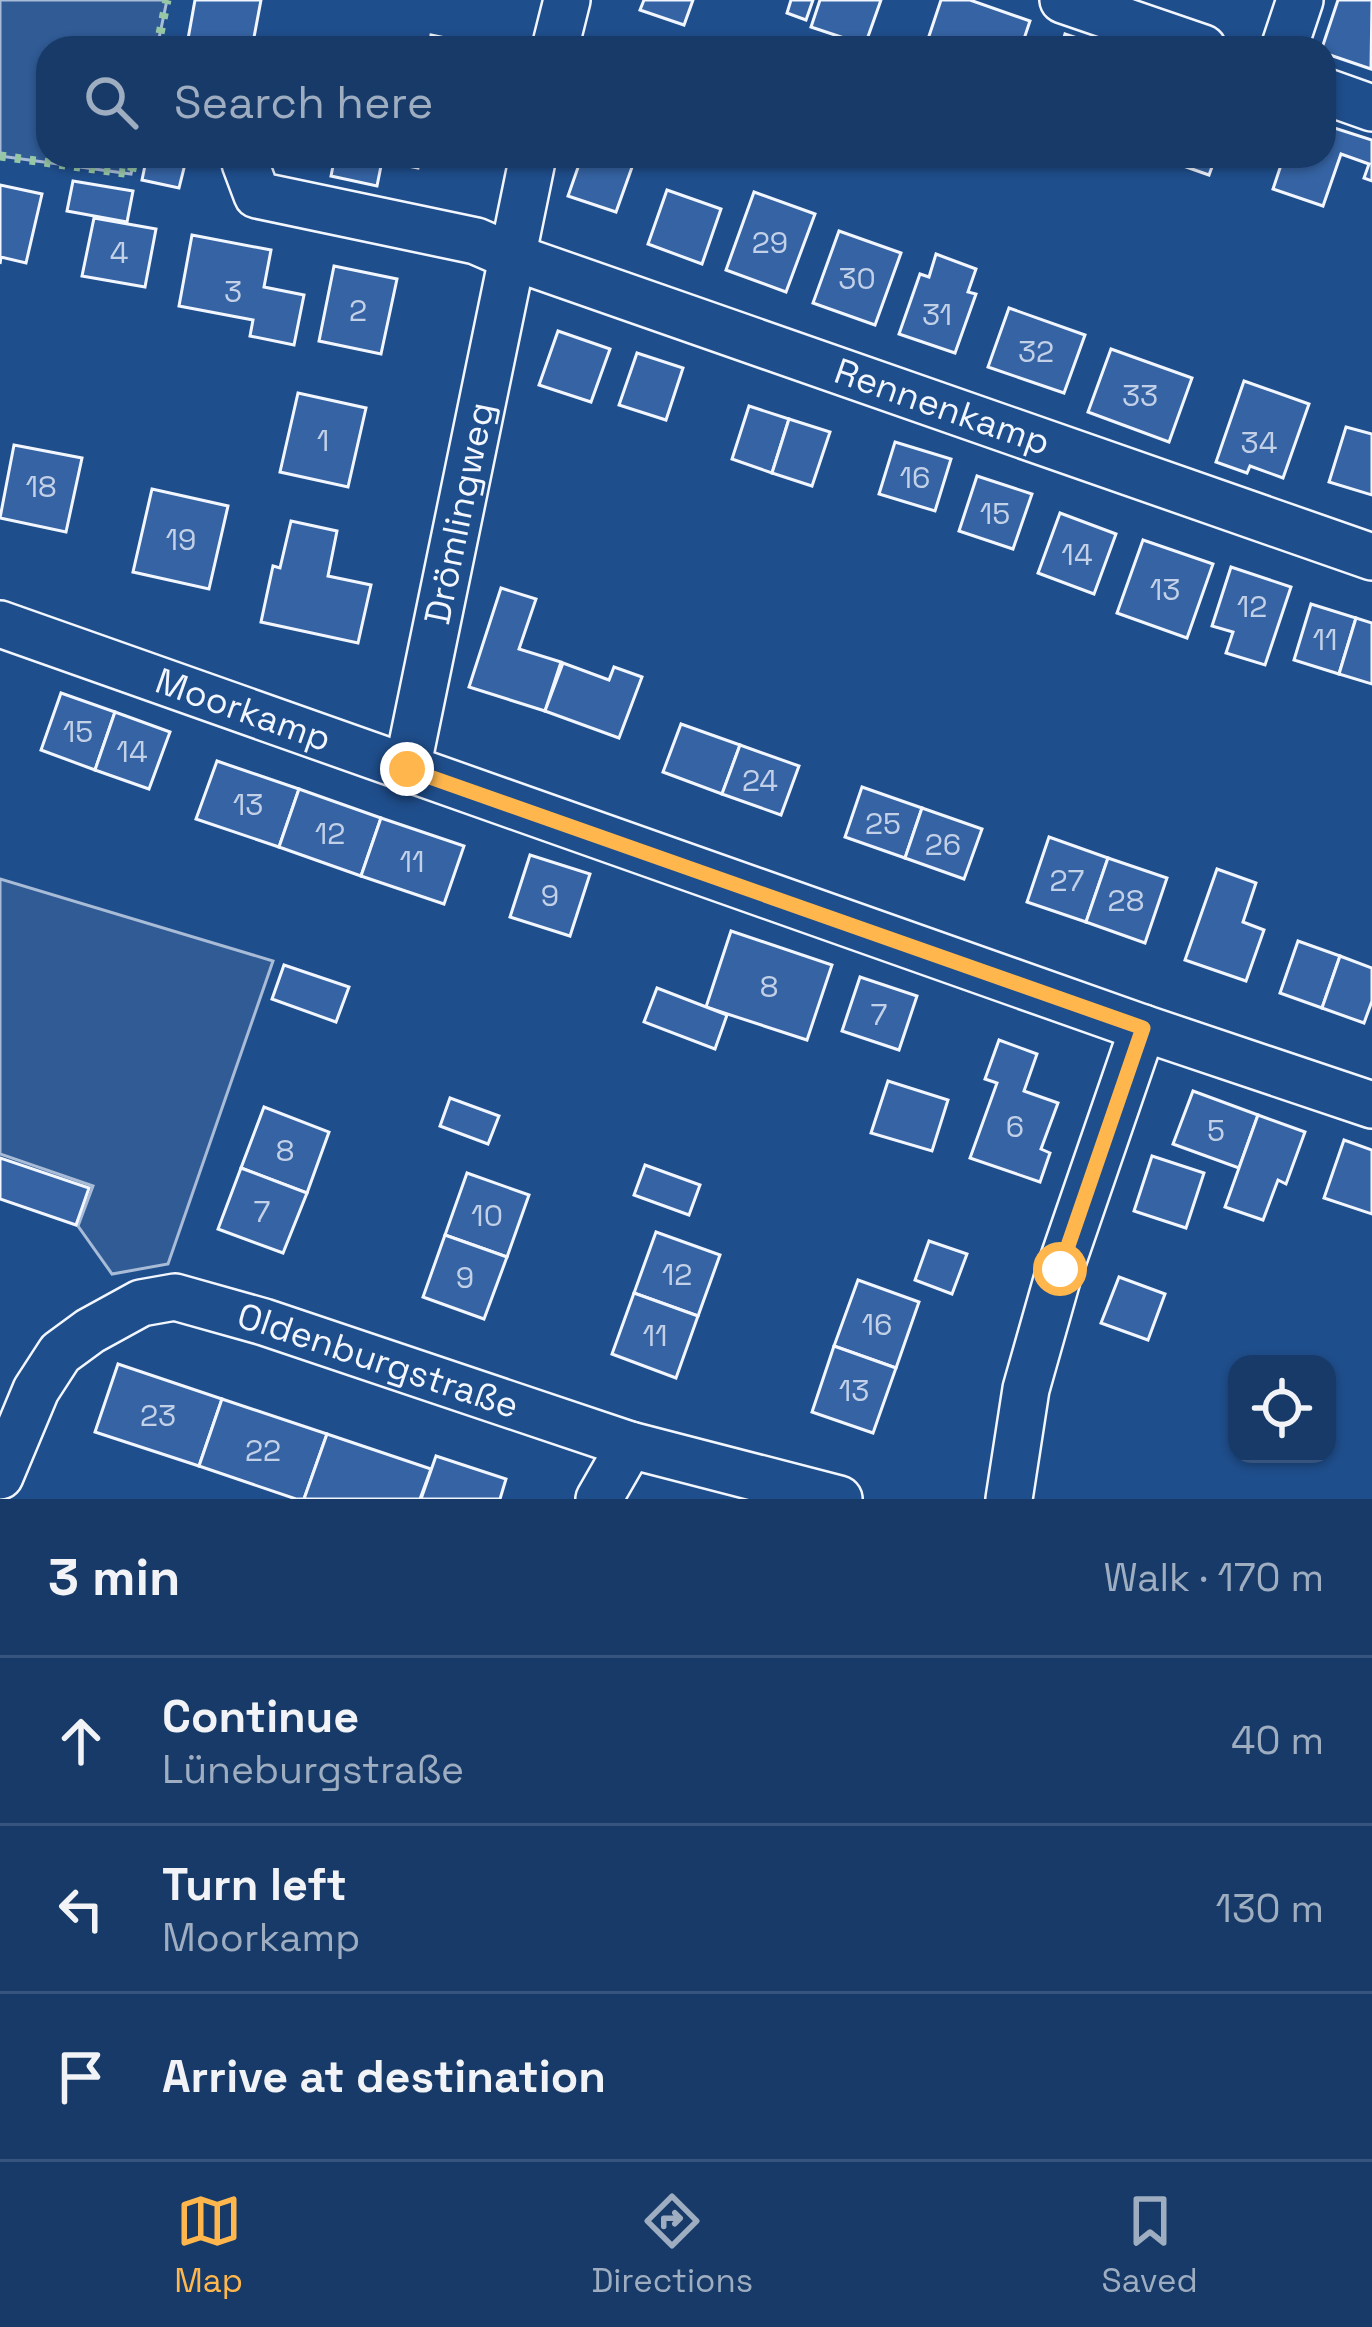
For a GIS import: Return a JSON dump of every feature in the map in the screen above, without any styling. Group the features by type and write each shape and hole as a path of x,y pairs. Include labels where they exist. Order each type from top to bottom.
{"street":[{"path":"558,36 567,0"},
{"path":"1063,0 1168,36"},
{"path":"1288,36 1300,0"},
{"path":"1336,95 1372,108"},
{"path":"247,168 257,195 476,241 513,257"},
{"name":"Drömlingweg","path":"407,769 531,168"},
{"name":"Rennenkamp","path":"513,257 1372,557"},
{"name":"Moorkamp","path":"0,624 1372,1105"},
{"path":"1009,1499 1026,1389 1060,1269 1143,1028"},
{"name":"Oldenburgstraße","path":"0,1476 36,1390 60,1353 141,1303 176,1297 629,1445 839,1499"},
{"path":"599,1499 629,1445"}],"shaded area":[{"path":"0,0 167,0 160,36 36,36 36,161 0,156"},
{"path":"87,168 132,168 131,174"},
{"path":"0,879 273,961 168,1264 112,1274 78,1226 93,1186 0,1154"}],"building":[{"path":"195,0 261,0 254,36 189,36"},
{"path":"644,0 693,0 684,25 640,10"},
{"path":"791,0 813,0 806,20 787,13"},
{"path":"820,0 881,0 868,36 838,36 811,27"},
{"path":"941,0 970,0 1030,21 1025,36 929,36"},
{"path":"1338,0 1372,0 1371,69 1336,57 1336,36 1326,36"},
{"path":"1336,129 1372,140 1372,181 1364,178 1369,164 1341,154 1323,206 1273,189 1280,168 1336,168"},
{"path":"144,168 184,168 179,188 142,180"},
{"path":"333,168 381,168 377,186 331,176"},
{"path":"578,168 632,168 616,212 568,196"},
{"path":"73,181 133,191 127,222 67,211"},
{"path":"0,185 42,194 26,263 1,257 0,264"},
{"path":"667,190 721,209 702,264 648,244"},
{"path":"754,192 815,214 786,292 726,270"},
{"path":"94,218 156,229 145,287 82,276"},
{"path":"839,231 901,253 875,325 813,303"},
{"path":"192,235 271,250 264,287 304,295 294,345 250,336 253,320 179,306"},
{"path":"936,254 976,269 968,292 976,294 955,353 899,334 920,274 929,277"},
{"path":"334,266 397,279 381,354 319,341"},
{"path":"1009,308 1085,335 1064,393 988,367"},
{"path":"558,331 610,349 591,402 539,385"},
{"path":"1111,349 1192,378 1169,442 1088,412"},
{"path":"637,353 683,368 666,420 619,405"},
{"path":"1244,381 1309,404 1283,478 1250,466 1247,473 1216,462"},
{"path":"298,393 366,408 348,487 280,472"},
{"path":"749,406 789,419 772,473 732,459"},
{"path":"789,419 830,432 812,486 772,473"},
{"path":"1346,427 1372,434 1372,495 1329,482"},
{"path":"895,442 951,459 935,511 879,494"},
{"path":"14,445 82,458 66,532 0,518"},
{"path":"977,476 1032,494 1013,549 959,531"},
{"path":"152,489 228,506 209,589 133,572"},
{"path":"1060,513 1116,534 1094,594 1038,573"},
{"path":"291,521 337,531 328,576 371,585 358,643 261,622 273,566 280,568"},
{"path":"1143,540 1213,564 1187,638 1117,613"},
{"path":"1231,567 1291,587 1265,665 1226,653 1233,632 1212,626"},
{"path":"501,588 536,599 519,649 561,662 545,711 469,687"},
{"path":"1311,604 1356,618 1339,674 1294,660"},
{"path":"1356,618 1372,623 1372,684 1339,674"},
{"path":"563,663 609,680 614,667 642,677 619,738 545,711"},
{"path":"61,693 115,712 95,770 41,750"},
{"path":"115,712 170,732 149,789 95,770"},
{"path":"681,724 740,745 722,794 663,772"},
{"path":"740,745 799,766 781,815 722,794"},
{"path":"217,761 299,789 279,847 196,819"},
{"path":"862,787 922,808 905,858 845,837"},
{"path":"299,789 381,818 361,876 279,847"},
{"path":"922,808 982,829 964,879 905,858"},
{"path":"381,818 464,846 444,904 361,876"},
{"path":"1049,837 1108,858 1086,922 1027,902"},
{"path":"530,855 590,874 570,936 510,917"},
{"path":"1108,858 1167,878 1145,943 1086,922"},
{"path":"1217,869 1256,883 1243,922 1264,930 1246,981 1185,960"},
{"path":"731,931 832,965 807,1040 706,1007"},
{"path":"1298,941 1340,956 1322,1008 1280,993"},
{"path":"1340,956 1372,968 1372,1001 1364,1023 1322,1008"},
{"path":"284,965 349,987 336,1022 272,999"},
{"path":"860,977 917,996 899,1050 842,1031"},
{"path":"657,988 727,1015 715,1049 644,1022"},
{"path":"999,1040 1037,1054 1024,1091 1058,1103 1041,1149 1050,1153 1040,1182 970,1158 997,1083 985,1079"},
{"path":"888,1081 948,1100 932,1151 871,1133"},
{"path":"1193,1091 1258,1115 1239,1168 1173,1144"},
{"path":"450,1098 499,1116 488,1144 440,1126"},
{"path":"264,1107 329,1132 307,1193 241,1168"},
{"path":"1258,1115 1305,1132 1286,1184 1278,1180 1263,1220 1225,1207"},
{"path":"1344,1140 1372,1150 1372,1214 1324,1198"},
{"path":"1152,1156 1204,1173 1186,1228 1134,1211"},
{"path":"0,1158 89,1188 76,1225 0,1199"},
{"path":"645,1165 700,1185 689,1215 634,1195"},
{"path":"241,1168 307,1193 283,1253 218,1229"},
{"path":"467,1173 529,1195 507,1257 445,1235"},
{"path":"656,1232 720,1255 698,1316 634,1293"},
{"path":"445,1235 507,1257 484,1319 423,1297"},
{"path":"929,1241 967,1254 952,1294 915,1280"},
{"path":"1119,1277 1165,1294 1148,1340 1101,1323"},
{"path":"858,1280 919,1302 896,1368 834,1346"},
{"path":"634,1293 698,1316 676,1378 612,1354"},
{"path":"834,1346 896,1368 873,1433 812,1412"},
{"path":"118,1364 222,1399 199,1466 95,1432"},
{"path":"222,1399 327,1434 304,1499 199,1466"},
{"path":"327,1434 431,1469 420,1499 304,1499"},
{"path":"436,1456 506,1479 500,1499 421,1499"}],"hedge":[{"path":"160,36 167,0"},
{"path":"0,156 36,161"},
{"path":"87,168 131,174 132,168"}],"route":[{"path":"407,769 1143,1028 1060,1269"}]}
